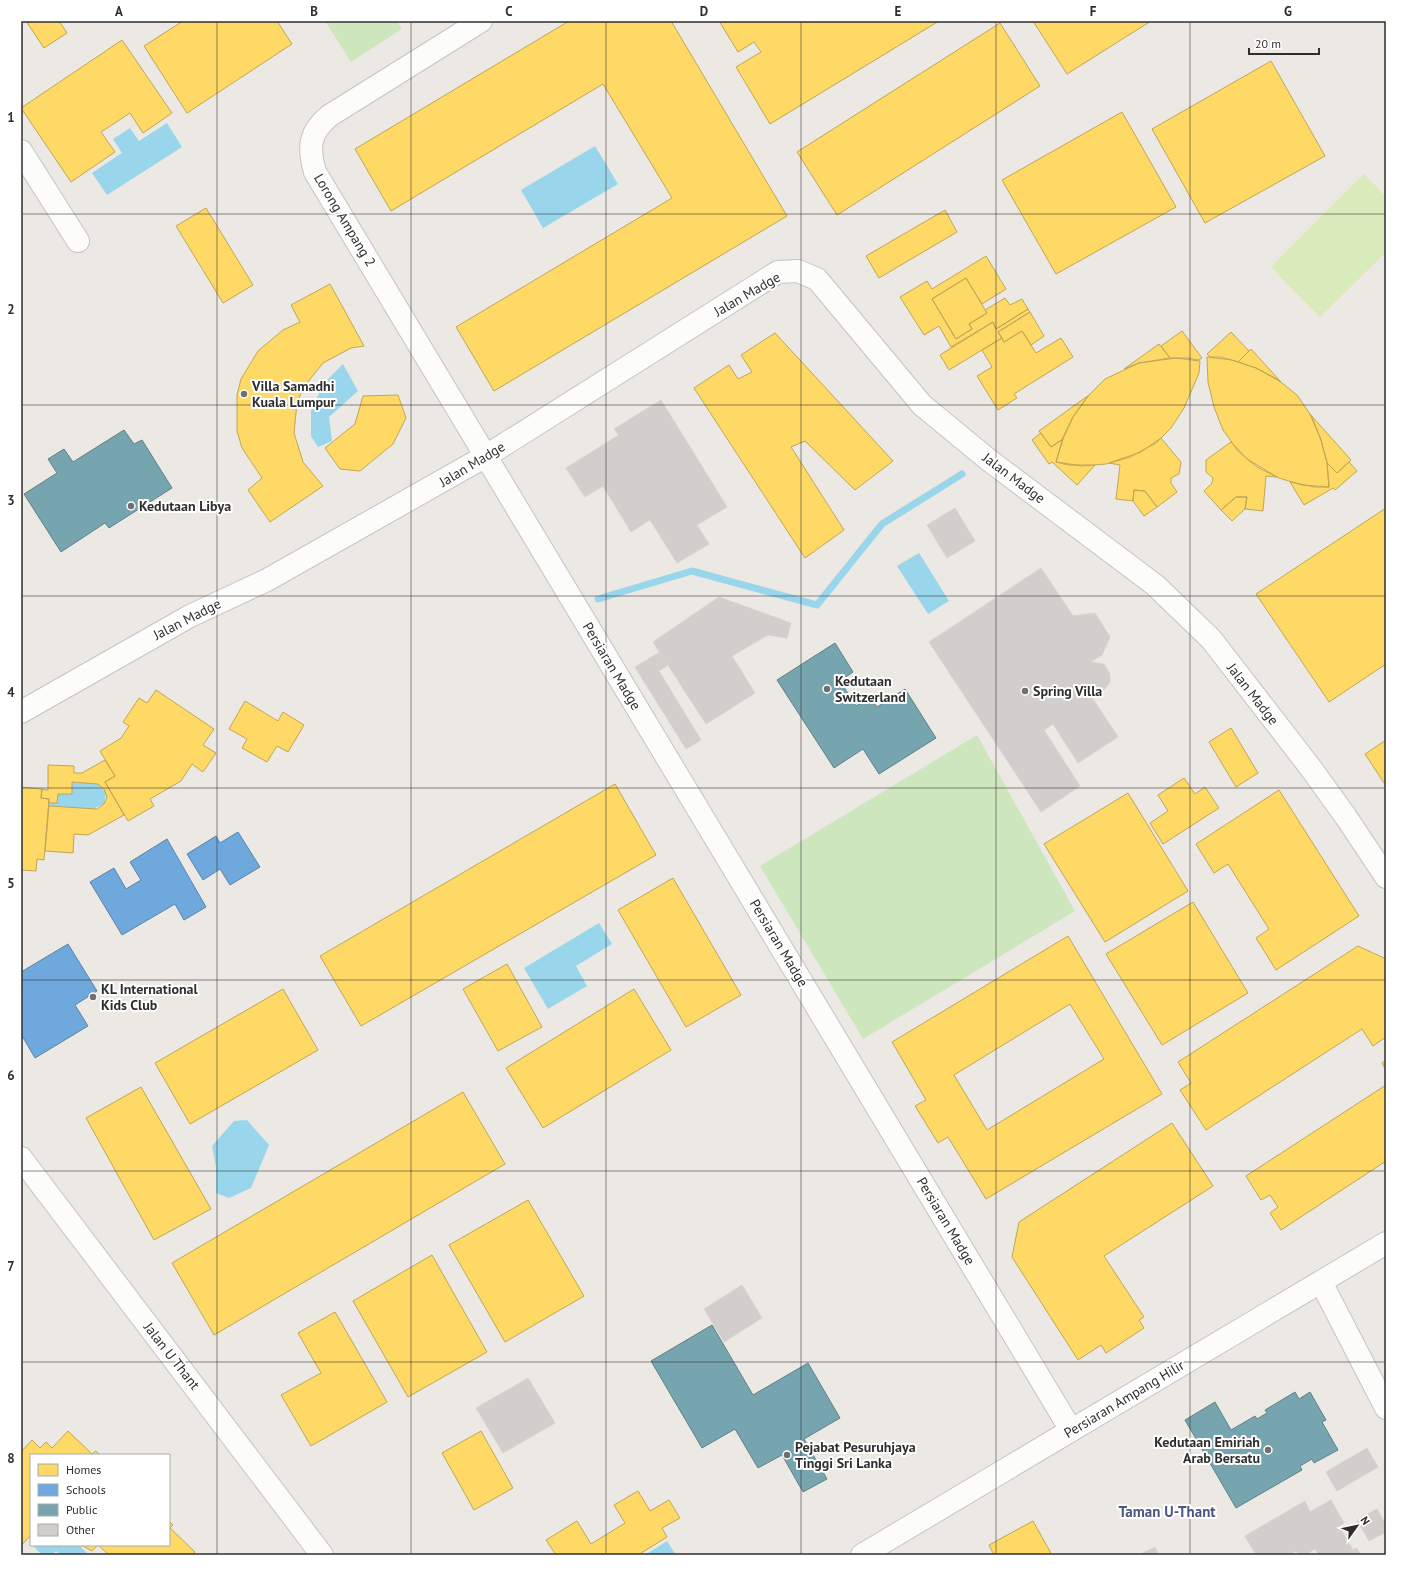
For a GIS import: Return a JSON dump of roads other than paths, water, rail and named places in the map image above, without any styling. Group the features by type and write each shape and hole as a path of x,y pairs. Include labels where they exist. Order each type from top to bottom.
{"street":[{"name":"Lorong Ampang 2","path":"481,21 329,116 318,125 311,141 311,156 315,172 486,456"},
{"path":"21,152 78,241"},
{"name":"Jalan Madge","path":"21,712 190,616 267,580 342,539 486,456 778,272 798,271 817,279 922,405 990,461 1155,584 1211,639 1310,767 1386,877"},
{"name":"Persiaran Madge","path":"486,456 1071,1430"},
{"name":"Jalan U Thant","path":"21,1158 322,1555"},
{"name":"Persiaran Ampang Hilir","path":"862,1555 1386,1243"},
{"path":"1321,1282 1386,1408"}],"water":[{"path":"167,123 182,147 107,195 92,173 122,153 113,139 130,128 139,141"},
{"path":"595,146 618,184 543,228 521,190"},
{"path":"343,364 358,391 329,417 332,441 318,447 311,436 311,411 323,384"},
{"path":"919,553 949,601 928,614 897,566"},
{"path":"72,782 98,784 106,793 104,804 93,809 49,806 49,803 57,803 58,794 72,794"},
{"path":"599,923 612,944 576,966 587,986 548,1009 524,968"},
{"path":"247,1120 269,1145 251,1188 229,1198 216,1193 216,1167 212,1146 234,1121"},
{"path":"667,1541 676,1555 645,1555"},
{"path":"80,1546 89,1555 61,1555 56,1551 52,1555 42,1555 34,1547"}],"waterway":[{"path":"598,599 692,571 817,605 882,524 962,474"}],"place":[{"name":"Villa Samadhi Kuala Lumpur","path":"244,394"},
{"name":"Kedutaan Libya","path":"131,506"},
{"name":"Kedutaan Switzerland","path":"827,689"},
{"name":"Spring Villa","path":"1025,691"},
{"name":"KL International Kids Club","path":"93,997"},
{"name":"Kedutaan Emiriah Arab Bersatu","path":"1268,1450"},
{"name":"Pejabat Pesuruhjaya Tinggi Sri Lanka","path":"787,1455"}],"district":[{"name":"Taman U-Thant","path":"1167,1512"}]}
